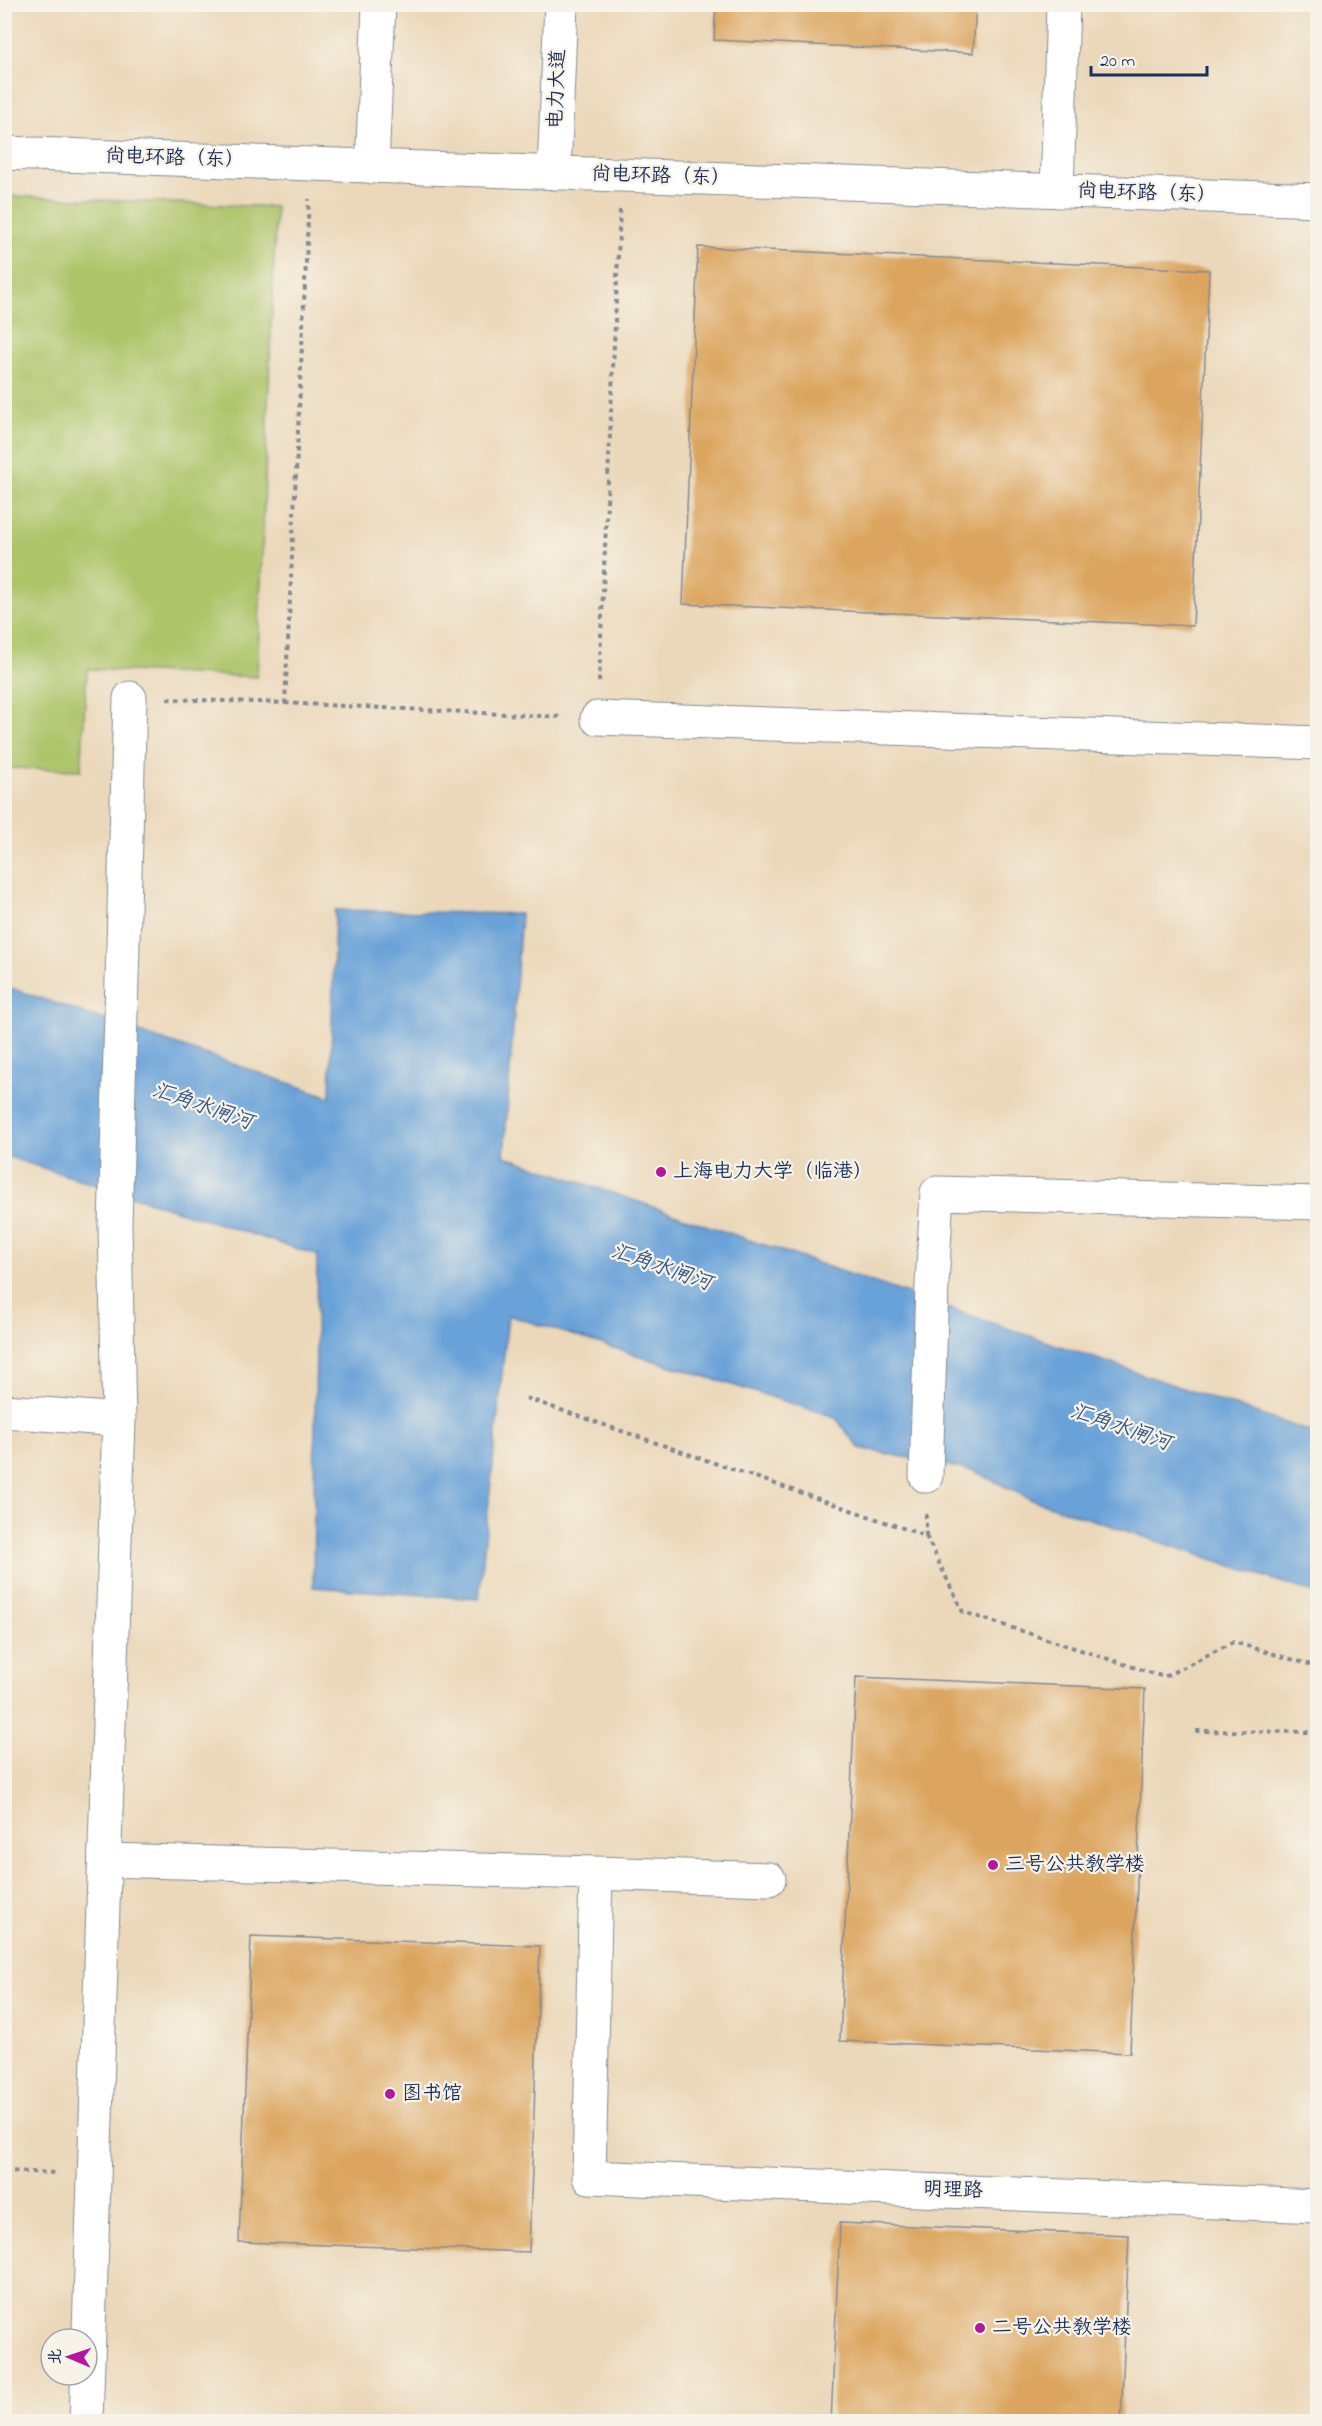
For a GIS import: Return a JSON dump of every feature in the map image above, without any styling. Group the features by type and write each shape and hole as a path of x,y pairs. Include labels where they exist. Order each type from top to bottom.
{"street":[{"path":"372,167 380,4"},
{"name":"电力大道","path":"554,173 561,4"},
{"path":"1058,191 1063,4"},
{"name":"尚电环路（东）","path":"4,153 1317,200"},
{"path":"86,2421 119,1420 115,1225 130,698"},
{"path":"597,718 1317,743"},
{"path":"926,1476 937,1192 1317,1203"},
{"path":"4,1411 119,1420"},
{"path":"105,1860 769,1879"},
{"name":"明理路","path":"597,1873 589,2177 1317,2206"}],"path":[{"path":"285,703 311,164"},
{"path":"130,698 597,718 622,175"},
{"path":"525,1398 926,1536"},
{"path":"926,1476 926,1536 963,1612 1164,1677 1233,1642 1317,1666"},
{"path":"1196,1731 1317,1732"},
{"path":"4,2171 94,2175"}],"shaded area":[{"name":"上海电力大学（临港）","path":"5,5 1317,5 1317,2421 5,2422"}],"green space":[{"path":"5,196 276,207 257,677 87,669 81,770 5,768"}],"water":[{"name":"汇角水闸河","path":"335,910 521,914 504,1156 1317,1434 1317,1594 1030,1499 974,1471 859,1448 835,1417 508,1315 479,1599 313,1587 317,1255 5,1156 5,986 330,1097"}],"building":[{"path":"716,4 976,4 973,53 714,40"},
{"path":"698,247 1209,270 1193,626 683,604"},
{"name":"三号公共教学楼","path":"856,1677 1145,1689 1130,2053 840,2041"},
{"name":"图书馆","path":"251,1936 540,1946 529,2252 239,2242"},
{"name":"二号公共教学楼","path":"840,2223 1129,2235 1121,2422 831,2422"}],"place":[{"name":"上海电力大学（临港）","path":"661,1172"},
{"name":"三号公共教学楼","path":"993,1865"},
{"name":"图书馆","path":"390,2094"},
{"name":"二号公共教学楼","path":"980,2328"}]}
